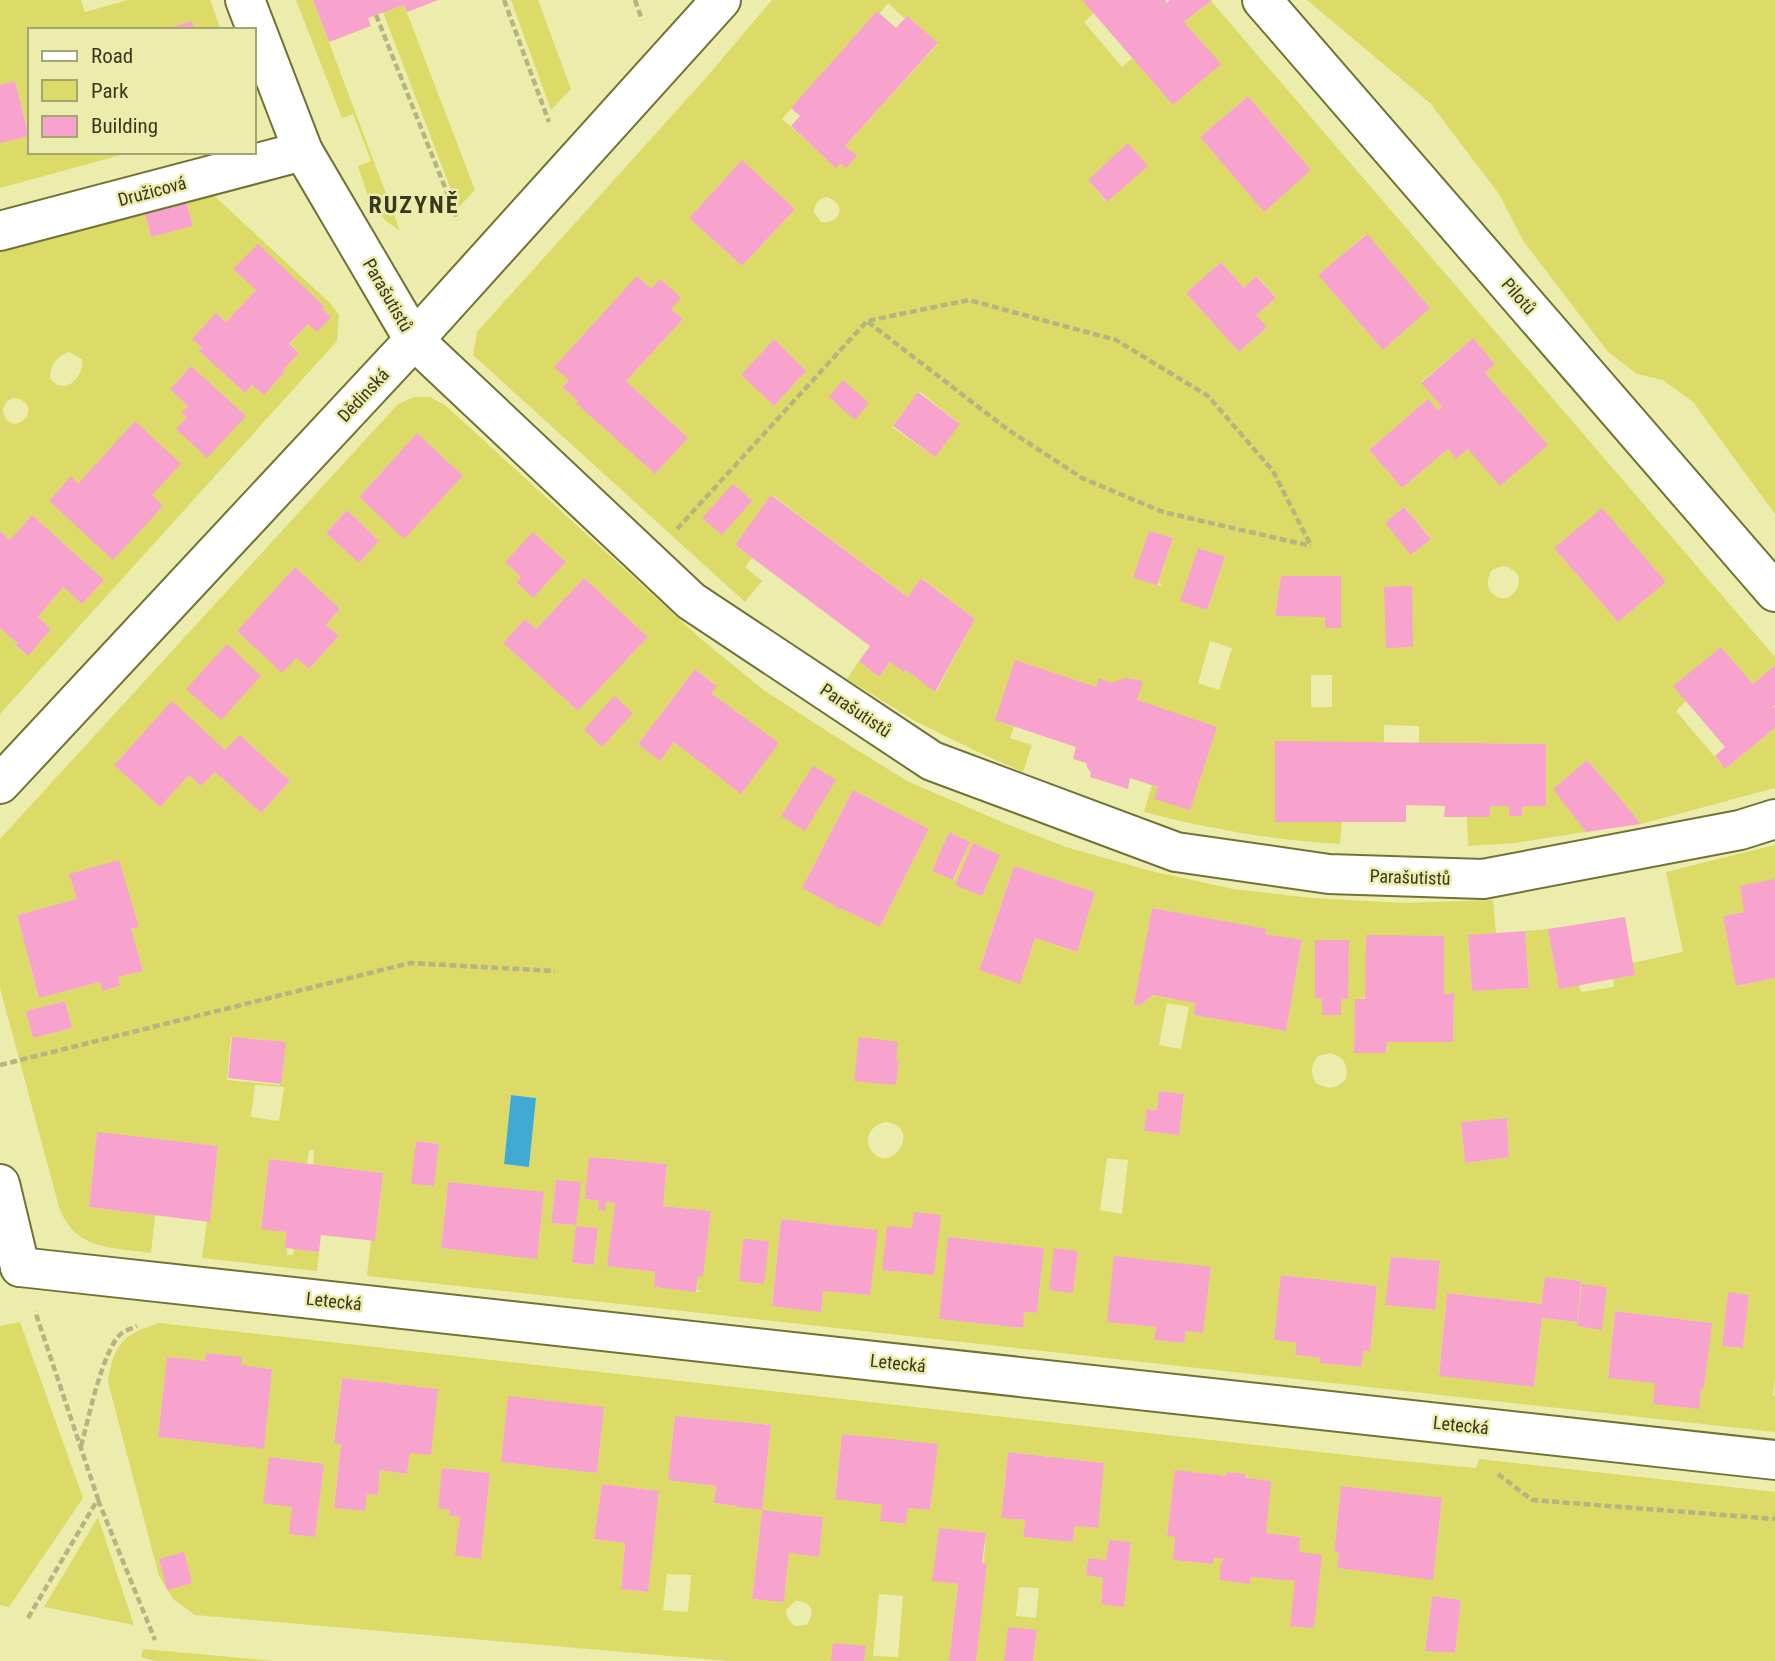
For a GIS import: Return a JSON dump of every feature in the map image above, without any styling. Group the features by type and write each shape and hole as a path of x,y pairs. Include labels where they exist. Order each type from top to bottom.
{"street":[{"name":"Parašutistů","path":"245,0 256,28"},
{"name":"Dědinská","path":"0,784 414,340 721,0"},
{"name":"Pilotů","path":"1262,0 1775,592"},
{"name":"Parašutistů","path":"256,29 303,151 414,340 691,601 932,761 1176,852 1329,874 1483,879 1741,830 1775,819"},
{"name":"Družicová","path":"0,231 303,151"},
{"path":"0,1184 10,1272"},
{"name":"Letecká","path":"10,1272 1775,1460"}],"path":[{"path":"504,0 549,122"},
{"path":"635,0 642,20"},
{"path":"376,15 458,220"},
{"path":"648,561 867,321 969,300 1116,340 1208,396 1273,471 1311,546 1163,512 1082,478 1007,429 867,321"},
{"path":"0,1065 410,963 555,971"},
{"path":"10,1272 155,1640"},
{"path":"80,1448 110,1350 121,1333 141,1324"},
{"path":"1490,1467 1532,1500 1775,1519"},
{"path":"28,1618 98,1499"}],"green space":[{"path":"0,0 81,0 85,12 128,0 210,0 220,28 193,28 191,21 168,28 28,28 28,131 15,81 0,85"},
{"path":"296,0 313,0 400,231 386,221 369,199 358,166 371,161 353,114 342,118"},
{"path":"511,0 538,0 571,89 551,110"},
{"path":"772,0 1082,0 1094,13 1084,22 1122,67 1132,58 1146,73 1184,22 1211,1 1775,657 1775,665 1753,684 1721,647 1674,686 1686,701 1676,711 1725,769 1775,728 1775,788 1641,824 1587,760 1554,789 1586,832 1515,843 1468,846 1467,817 1490,817 1490,806 1509,806 1509,816 1522,816 1523,806 1545,806 1546,744 1419,743 1419,726 1384,725 1384,742 1275,742 1275,821 1342,822 1340,844 1290,840 1217,829 1144,812 1152,785 1173,792 1177,781 996,720 1014,727 1010,738 1032,745 1023,772 915,721 847,679 859,661 879,677 890,662 936,692 975,619 922,578 908,597 772,495 735,545 752,558 745,567 762,581 745,602 473,355 477,332 704,80","holes":["888,3 938,44 845,146 856,156 836,167 782,119 877,11 880,13","1193,32 1220,64 1173,105 1146,74","1248,96 1311,170 1264,211 1200,137","1128,144 1147,166 1106,202 1088,180","742,160 795,209 742,266 689,218","826,197 833,200 839,208 837,217 821,222 814,213 817,202","1366,234 1430,308 1383,350 1319,275","1221,262 1244,288 1257,276 1276,298 1256,315 1266,328 1239,352 1186,293","660,280 671,309 683,319 626,381 688,438 655,474 562,387","1473,338 1495,364 1485,373 1548,445 1468,449 1456,459 1448,449 1402,488 1369,450 1428,399 1438,410 1442,407 1421,382","774,339 806,371 774,406 742,375","919,391 959,423 935,457 892,427","752,501 722,535 702,518","1404,507 1431,538 1412,555 1385,523","1602,509 1666,582 1618,622 1554,548","1149,531 1173,538 1158,583 1161,586 1134,578","1225,557 1207,610 1181,601","1502,566 1512,569 1518,575 1519,582 1512,595 1506,598 1498,597 1489,589 1488,578 1492,570","1281,576 1341,576 1341,628 1325,628 1325,617 1275,615","1210,641 1232,648 1219,690 1198,683","1311,675 1332,675 1332,707 1311,707"]},
{"path":"1307,0 1775,0 1775,514 1693,402 1663,380 1637,374 1608,352 1524,242 1499,194 1430,103"},
{"path":"404,5 475,190 458,208 383,12"},
{"path":"28,135 28,154 125,154 0,188 0,143"},
{"path":"210,192 330,303 339,315 337,341 0,714 0,628 18,644 16,647 28,656 51,629 38,617 63,587 82,604 104,580 32,515 10,540 0,531 0,249","holes":["186,201 193,225 151,237 145,212","257,245 324,306 290,344 299,353 264,395 252,385 245,393 200,352 202,348 193,339 216,313 226,322 256,290","69,352 82,359 77,378 61,386 50,378 53,365","191,366 245,416 207,457 176,429 187,417 182,413 188,406 170,389","13,398 24,402 28,409 26,418 16,424 9,422 3,410 6,402","180,464 152,495 113,559 49,501 71,477 78,484"]},
{"path":"414,397 430,397 445,405 701,639 765,691 907,781 1066,847 1151,871 1233,889 1312,898 1404,903 1493,900 1496,933 1468,936 1472,991 1529,988 1525,931 1548,929 1581,992 1614,987 1613,979 1635,975 1632,963 1683,952 1666,872 1775,845 1775,879 1744,912 1723,916 1736,986 1775,978 1775,1432 367,1276 371,1240 375,1240 383,1173 313,1165 314,1150 309,1150 307,1164 269,1159 261,1228 286,1232 287,1255 293,1255 294,1249 319,1252 317,1271 202,1258 207,1221 210,1221 218,1146 97,1133 89,1207 155,1215 151,1253 96,1244 75,1232 59,1207 0,988 0,839 398,404","holes":["417,433 463,476 404,538 359,497","347,510 379,541 359,562 326,533","533,532 566,562 533,598 516,582 521,577","295,568 340,609 326,625 339,636 309,669 296,658 282,672 237,631","584,578 648,637 578,711 503,643 525,619 536,629","695,669 716,685 711,693 779,743 741,793 674,742 660,760 638,744","614,697 602,747 584,730","172,702 225,750 240,735 290,781 261,813 215,772 201,786 189,775 160,807 114,765","853,790 929,829 880,927 840,908 839,910 802,888","949,832 970,842 954,880 932,871","973,843 999,855 982,896 955,885","119,861 139,927 131,929 143,971 118,977 120,986 102,991 100,982 39,998 17,915 77,899 70,874","1014,866 1095,892 1076,952 1035,938 1020,983 979,969","1152,908 1267,930 1265,934 1302,941 1286,1031 1194,1015 1195,1003 1153,995 1139,1006 1135,1005","1315,940 1348,940 1348,998 1341,999 1341,1015 1322,1015 1322,999 1315,998","1454,993 1453,1042 1387,1042 1386,1053 1354,1053 1356,999","65,1001 72,1028 33,1038 26,1011","1167,1003 1189,1007 1181,1049 1159,1045","231,1038 260,1039 285,1044 280,1085 227,1080","1335,1054 1346,1065 1346,1079 1336,1087 1320,1085 1314,1079 1313,1066 1318,1056","255,1085 284,1087 279,1121 251,1117","1159,1091 1184,1094 1179,1135 1144,1131 1147,1109 1157,1110","511,1095 536,1098 529,1167 504,1164","1507,1118 1509,1157 1465,1163 1461,1122","886,1122 897,1126 902,1132 900,1148 887,1158 879,1157 869,1145 870,1132 877,1125","416,1141 439,1144 434,1186 412,1184","590,1157 667,1164 663,1206 711,1211 703,1276 698,1276 697,1290 700,1292 654,1287 655,1272 608,1266 615,1203 606,1202 604,1211 598,1210 599,1201 585,1199","1107,1158 1128,1160 1122,1214 1100,1210","556,1180 576,1225 551,1223","448,1182 544,1193 537,1258 441,1248","940,1215 934,1275 883,1270 912,1228","781,1219 877,1230 870,1295 823,1291 821,1312 772,1305","577,1226 598,1229 594,1265 572,1263","949,1237 1044,1248 1037,1313 1024,1312 1022,1328 939,1319","743,1239 764,1284 739,1281","1054,1249 1078,1252 1073,1292 1050,1290","1391,1257 1440,1261 1434,1310 1386,1305","1211,1267 1203,1332 1186,1331 1184,1343 1154,1340 1156,1327 1108,1322","1282,1275 1377,1286 1370,1351 1364,1350 1361,1367 1320,1363 1320,1358 1295,1355 1296,1343 1274,1340","1545,1277 1581,1281 1576,1322 1542,1318 1534,1387 1439,1375 1447,1293 1541,1304","1582,1285 1607,1287 1602,1329 1577,1326","1728,1293 1749,1295 1743,1348 1722,1346","1615,1311 1711,1323 1704,1388 1608,1377"]},
{"path":"20,1322 83,1498 9,1607 0,1605 0,1326"},
{"path":"159,1323 1392,1460 1476,1468 1479,1459 1775,1492 1775,1661 1033,1661 1037,1630 1004,1661 976,1661 986,1533 939,1528 933,1581 958,1584 949,1661 728,1661 195,1615 173,1599 159,1576 108,1382 117,1350 128,1337","holes":["167,1357 272,1369 263,1448 158,1437","342,1378 437,1389 410,1453 407,1474 380,1470 378,1495 367,1494 365,1511 334,1507 341,1444 334,1442","509,1397 604,1407 597,1473 502,1462","675,1416 771,1425 762,1509 714,1503 716,1486 668,1480","842,1434 937,1445 930,1510 908,1508 905,1524 881,1521 882,1505 835,1498","1008,1452 1104,1463 1097,1528 1075,1526 1073,1542 1023,1537 1025,1520 1001,1517","269,1457 324,1464 315,1537 292,1507","442,1468 490,1473 481,1559 456,1556 460,1517 449,1516","1175,1471 1226,1476 1227,1472 1246,1474 1266,1533 1300,1537 1295,1581 1250,1577 1250,1584 1220,1573 1223,1558 1214,1558 1212,1564 1173,1560 1175,1537 1167,1535","602,1484 659,1491 647,1592 621,1589 625,1543 594,1539","1341,1486 1442,1499 1433,1579 1338,1568 1339,1553 1334,1551","762,1510 823,1517 818,1556 789,1553 784,1602 752,1599","1109,1540 1131,1542 1124,1606 1101,1603 1103,1578 1086,1575 1088,1558 1106,1560","667,1574 691,1575 688,1612 663,1610","1019,1587 1039,1588 1036,1618 1016,1616","879,1594 903,1596 898,1657 873,1656","1432,1596 1461,1600 1455,1653 1425,1650","795,1601 805,1603 812,1612 806,1625 795,1626 786,1610"]},
{"path":"98,1517 134,1625 44,1607"},
{"path":"143,1649 274,1661 154,1661 141,1657"}],"water":[{"path":"511,1095 536,1098 529,1167 504,1164"}],"building":[{"path":"313,0 438,0 407,12 404,5 368,18 371,26 329,42"},
{"path":"1082,0 1165,0 1167,3 1170,0 1212,0 1184,22 1221,64 1173,105"},
{"path":"877,11 896,28 907,16 938,43 845,146 857,156 846,168 840,163 836,168 791,126 800,116 791,108"},
{"path":"192,21 194,28 168,28"},
{"path":"15,81 28,136 0,143 0,85"},
{"path":"1248,96 1311,170 1264,212 1200,137"},
{"path":"1128,143 1148,166 1107,202 1088,180"},
{"path":"742,160 795,209 742,266 689,218"},
{"path":"186,201 193,226 151,237 145,213"},
{"path":"1367,234 1430,308 1383,350 1318,275"},
{"path":"258,244 324,306 322,309 331,317 317,332 308,324 289,344 299,353 264,395 252,385 245,393 199,351 202,348 192,339 216,313 226,322 256,290 233,269"},
{"path":"1221,262 1244,288 1256,276 1276,298 1256,315 1267,327 1239,352 1186,293"},
{"path":"637,276 651,289 660,279 681,298 671,309 683,319 626,381 688,438 655,474 576,403 578,401 562,387 569,380 554,367"},
{"path":"1473,338 1495,364 1485,373 1548,445 1500,486 1468,449 1456,459 1448,449 1402,488 1369,450 1428,399 1438,410 1442,407 1421,383"},
{"path":"774,339 806,371 774,406 741,375"},
{"path":"191,366 246,416 207,458 176,429 187,417 181,413 188,406 170,389"},
{"path":"843,380 869,403 855,420 829,397"},
{"path":"918,392 960,424 935,457 893,426"},
{"path":"135,421 181,464 152,495 163,506 113,560 49,501 71,476 78,484"},
{"path":"417,433 463,476 404,539 359,497"},
{"path":"733,484 752,501 722,535 702,518"},
{"path":"771,495 908,597 921,578 975,619 935,692 906,670 904,672 890,662 879,677 859,661 870,646 735,545"},
{"path":"1404,507 1431,539 1411,555 1385,523"},
{"path":"1602,508 1666,582 1618,622 1554,548"},
{"path":"347,510 379,541 359,563 326,533"},
{"path":"32,515 104,580 82,604 63,587 38,617 51,629 28,656 0,628 0,531 10,540"},
{"path":"1149,531 1173,538 1157,585 1133,578"},
{"path":"533,532 566,562 533,598 516,582 521,577 505,562"},
{"path":"1198,548 1225,557 1207,610 1180,601"},
{"path":"295,567 340,609 326,625 339,636 309,669 296,658 282,673 237,631"},
{"path":"1281,576 1341,576 1341,628 1325,628 1325,617 1275,616"},
{"path":"584,578 648,637 578,711 503,643 525,619 536,629"},
{"path":"1412,586 1413,647 1386,648 1384,587"},
{"path":"227,644 261,676 221,720 186,689"},
{"path":"1721,647 1753,684 1775,665 1775,728 1725,769 1715,756 1725,747 1673,686"},
{"path":"1015,660 1096,687 1099,678 1111,683 1125,678 1143,681 1137,700 1217,727 1190,810 1154,799 1158,787 1130,778 1128,789 1090,777 1086,763 1073,759 1076,747 995,720"},
{"path":"695,669 717,686 711,693 779,743 741,794 674,742 660,761 638,744"},
{"path":"614,696 633,713 602,747 584,730"},
{"path":"172,701 225,750 240,735 290,781 261,813 215,772 201,786 189,775 160,807 114,765"},
{"path":"1275,741 1546,744 1546,806 1523,806 1522,816 1509,816 1509,806 1490,806 1490,817 1444,817 1445,806 1406,805 1406,822 1275,822"},
{"path":"1587,760 1641,824 1586,832 1553,789"},
{"path":"813,766 836,780 805,831 781,816"},
{"path":"853,790 929,829 880,927 840,908 839,910 802,888"},
{"path":"949,832 970,842 953,880 932,871"},
{"path":"973,843 1000,855 982,896 955,885"},
{"path":"119,860 139,927 131,929 143,971 118,977 120,986 102,991 100,982 39,998 17,915 77,899 69,874"},
{"path":"1014,866 1095,892 1077,952 1035,938 1020,984 979,970"},
{"path":"1775,879 1775,978 1736,986 1723,916 1744,912 1740,886"},
{"path":"1152,908 1267,929 1265,934 1302,940 1286,1031 1194,1015 1195,1003 1153,995 1139,1006 1134,1005"},
{"path":"1625,917 1635,975 1559,989 1548,929"},
{"path":"1525,931 1529,988 1472,991 1468,935"},
{"path":"1366,935 1444,936 1444,994 1454,993 1453,1042 1387,1042 1386,1053 1354,1053 1355,999 1365,999"},
{"path":"1315,940 1349,940 1348,999 1341,999 1341,1015 1322,1015 1322,999 1315,998"},
{"path":"65,1001 72,1028 33,1038 26,1011"},
{"path":"232,1037 286,1042 281,1084 228,1078"},
{"path":"859,1037 898,1042 896,1084 854,1081"},
{"path":"1159,1091 1184,1094 1179,1135 1144,1131 1147,1109 1157,1110"},
{"path":"1507,1118 1509,1157 1465,1163 1461,1122"},
{"path":"97,1132 218,1146 210,1222 89,1207"},
{"path":"416,1141 439,1144 434,1186 411,1184"},
{"path":"589,1157 667,1164 663,1206 711,1211 703,1277 698,1276 696,1292 654,1287 655,1272 607,1266 615,1203 606,1202 605,1211 598,1210 599,1201 585,1199"},
{"path":"269,1159 383,1173 375,1241 321,1235 319,1252 285,1248 286,1232 261,1229"},
{"path":"556,1180 581,1182 576,1225 551,1223"},
{"path":"448,1182 544,1192 537,1259 441,1248"},
{"path":"914,1212 941,1215 934,1275 882,1270 887,1226 912,1228"},
{"path":"781,1219 878,1230 870,1295 823,1291 821,1312 772,1306"},
{"path":"576,1226 598,1228 594,1265 572,1263"},
{"path":"948,1237 1044,1248 1037,1313 1024,1312 1023,1328 939,1319"},
{"path":"743,1239 769,1241 764,1284 739,1281"},
{"path":"1054,1248 1078,1251 1073,1293 1049,1290"},
{"path":"1114,1256 1211,1267 1203,1333 1186,1331 1184,1343 1154,1340 1156,1327 1107,1322"},
{"path":"1391,1257 1440,1261 1435,1310 1385,1305"},
{"path":"1281,1275 1377,1286 1370,1352 1364,1350 1361,1367 1320,1363 1320,1358 1295,1355 1296,1343 1274,1340"},
{"path":"1545,1277 1581,1281 1577,1322 1542,1318 1534,1387 1439,1376 1447,1293 1541,1304"},
{"path":"1582,1284 1607,1287 1602,1330 1577,1326"},
{"path":"1728,1292 1749,1295 1743,1348 1722,1346"},
{"path":"1615,1311 1712,1323 1699,1409 1653,1404 1655,1383 1608,1378"},
{"path":"206,1353 242,1357 241,1365 272,1369 264,1449 158,1437 167,1357 205,1361"},
{"path":"342,1378 438,1389 431,1455 410,1453 407,1474 380,1470 378,1495 367,1494 365,1511 334,1508 341,1444 334,1443"},
{"path":"508,1396 604,1407 597,1473 501,1462"},
{"path":"675,1416 771,1425 762,1510 714,1503 716,1486 668,1480"},
{"path":"842,1434 938,1444 930,1510 908,1508 906,1524 880,1521 882,1505 835,1499"},
{"path":"1008,1452 1104,1463 1098,1528 1075,1526 1073,1542 1023,1537 1025,1520 1001,1518"},
{"path":"269,1457 324,1464 315,1537 289,1534 292,1507 263,1503"},
{"path":"442,1468 490,1473 481,1559 455,1556 460,1517 449,1516 450,1510 438,1508"},
{"path":"1175,1470 1226,1476 1227,1472 1246,1474 1246,1478 1271,1481 1266,1533 1300,1537 1299,1552 1322,1555 1314,1628 1290,1626 1295,1581 1250,1577 1250,1584 1220,1580 1223,1558 1214,1558 1213,1564 1173,1560 1175,1537 1167,1536"},
{"path":"602,1484 659,1491 648,1592 621,1589 625,1543 594,1539"},
{"path":"1341,1486 1442,1498 1433,1580 1337,1568 1339,1553 1334,1552"},
{"path":"762,1510 823,1517 819,1557 789,1553 784,1602 752,1599"},
{"path":"939,1528 986,1533 982,1563 987,1564 976,1661 949,1661 958,1584 932,1581"},
{"path":"1109,1540 1131,1542 1124,1607 1101,1604 1103,1578 1086,1575 1088,1558 1106,1560"},
{"path":"184,1552 192,1583 167,1590 159,1559"},
{"path":"1432,1596 1461,1600 1455,1653 1425,1651"},
{"path":"1008,1627 1037,1630 1033,1661 1004,1661"},
{"path":"833,1643 866,1646 864,1661 831,1661"}],"district":[{"name":"RUZYNĚ","path":"414,205"}]}
